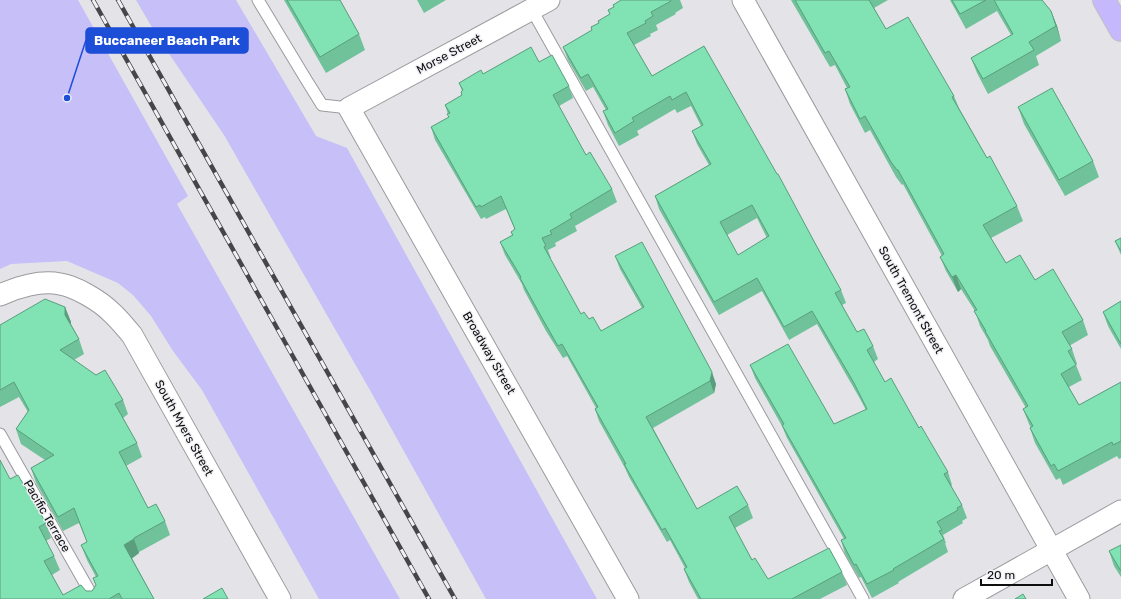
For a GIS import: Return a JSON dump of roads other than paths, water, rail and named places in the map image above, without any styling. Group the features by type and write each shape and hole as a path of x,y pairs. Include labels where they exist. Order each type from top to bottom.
{"main road":[{"path":"1104,0 1121,30"}],"street":[{"name":"South Tremont Street","path":"744,0 1079,599"},
{"name":"Morse Street","path":"349,108 541,5"},
{"name":"Broadway Street","path":"349,108 628,599"},
{"name":"South Myers Street","path":"0,295 13,289 32,285 60,284 91,296 111,312 132,335 280,599"},
{"path":"964,599 1121,511"}],"lane":[{"path":"258,0 322,105 349,108"},
{"path":"541,5 862,599"},
{"name":"Pacific Terrace","path":"0,434 94,599"}],"railway":[{"path":"93,0 429,599"},
{"path":"118,0 455,599"}],"place":[{"name":"Buccaneer Beach Park","path":"67,98"}]}
